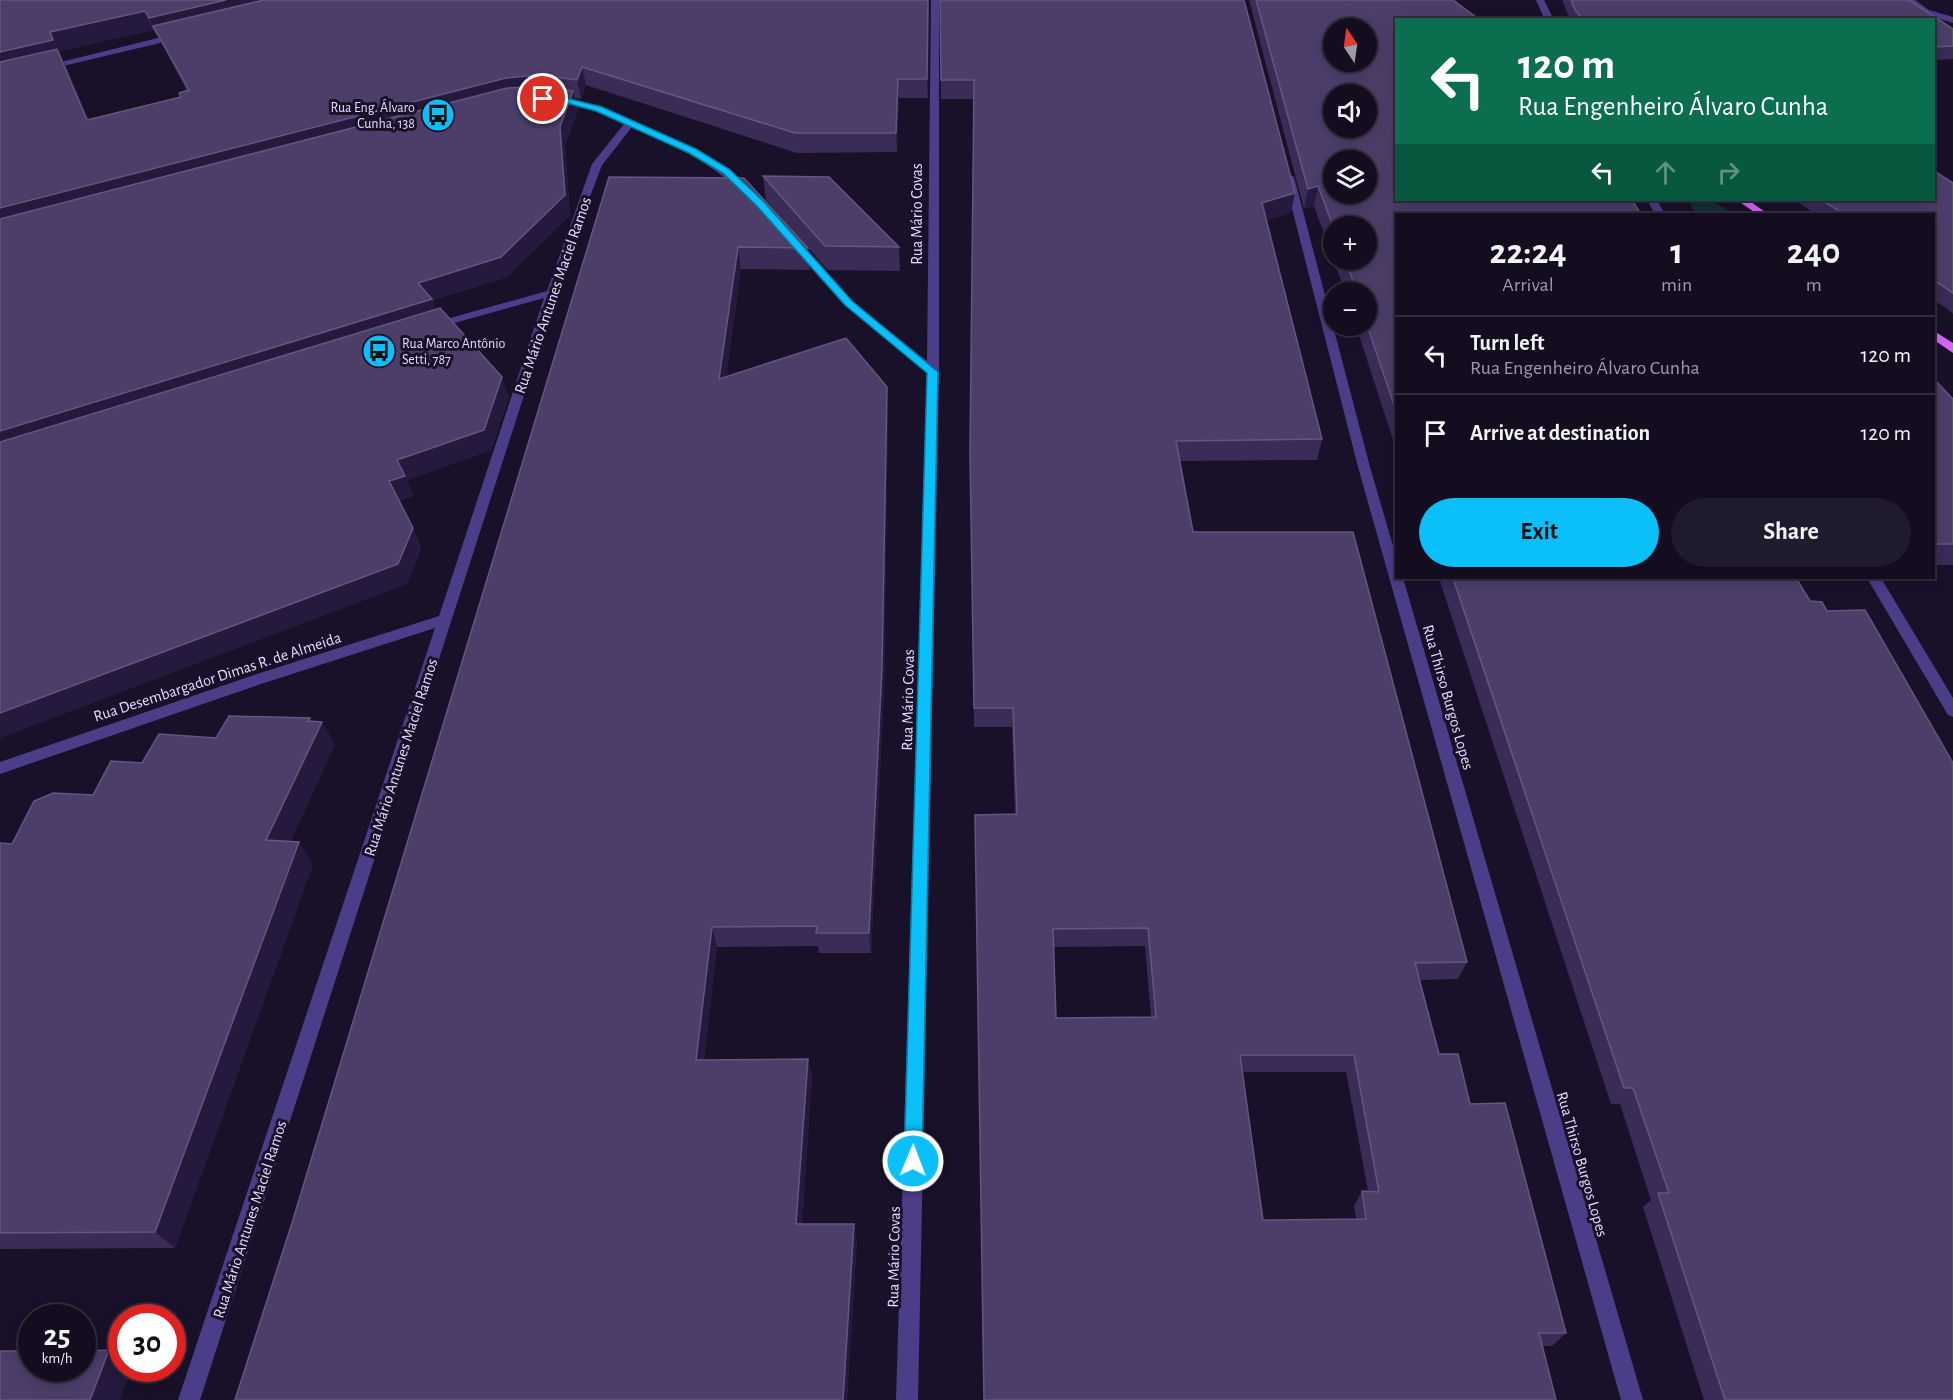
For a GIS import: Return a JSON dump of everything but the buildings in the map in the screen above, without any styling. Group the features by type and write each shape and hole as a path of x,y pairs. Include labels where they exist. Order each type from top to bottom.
{"main road":[{"path":"1744,201 1762,213"},
{"path":"1935,336 1953,349"}],"street":[{"name":"Rua Mário Covas","path":"907,1400 933,372 935,0"},
{"path":"1540,0 1549,18"},
{"path":"1909,0 1926,12 1953,20"},
{"path":"34,70 183,35"},
{"path":"543,99 570,101 599,109 693,151 718,166 760,203"},
{"name":"Rua Mário Antunes Maciel Ramos","path":"189,1400 551,293 597,164 630,123"},
{"name":"Rua Thirso Burgos Lopes","path":"1284,159 1364,467 1395,575"},
{"path":"789,237 849,303 933,372"},
{"path":"420,330 551,293"},
{"name":"Rua Thirso Burgos Lopes","path":"1396,579 1632,1400"},
{"path":"1875,579 1953,711"},
{"name":"Rua Desembargador Dimas R. de Almeida","path":"0,768 256,680 446,619"}],"green space":[{"path":"1689,201 1712,201 1732,213 1695,213"}],"place":[{"name":"Rua Eng. Álvaro Cunha, 138","path":"438,115"},
{"name":"Rua Marco Antônio Setti, 787","path":"379,351"}],"route":[{"path":"543,99 570,101 599,109 693,151 726,171 760,203 849,303 933,372 913,1161"}]}
